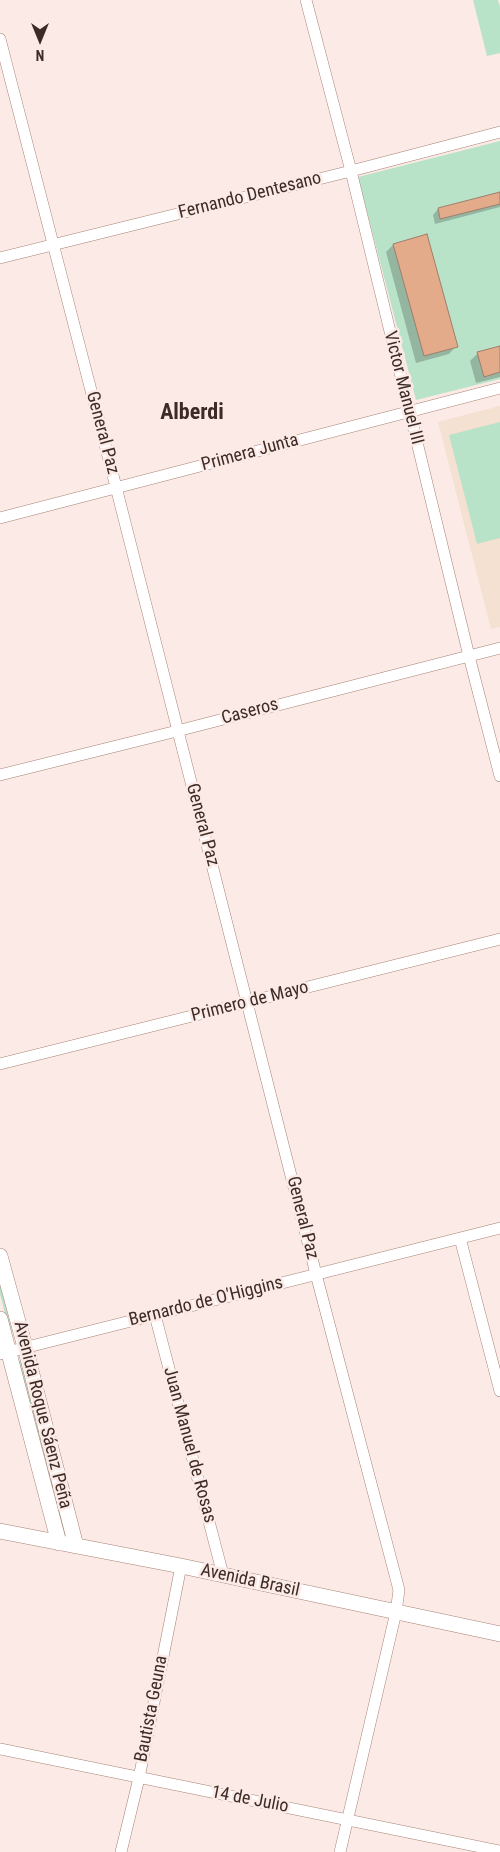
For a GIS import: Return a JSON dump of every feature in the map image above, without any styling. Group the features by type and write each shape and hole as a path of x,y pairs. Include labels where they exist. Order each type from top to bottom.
{"street":[{"name":"Victor Manuel III","path":"306,0 351,171 500,776"},
{"name":"General Paz","path":"0,39 316,1274 399,1590 396,1612 340,1852"},
{"name":"Fernando Dentesano","path":"0,258 500,132"},
{"name":"Primera Junta","path":"0,518 500,388"},
{"name":"Caseros","path":"0,775 500,648"},
{"name":"Primero de Mayo","path":"0,1064 500,939"},
{"name":"Bernardo de O'Higgins","path":"4,1353 500,1228"},
{"path":"460,1238 500,1391"},
{"name":"Avenida Roque Sáenz Peña","path":"1,1262 26,1347 76,1546"},
{"name":"Juan Manuel de Rosas","path":"155,1315 223,1575"},
{"name":"Avenida Roque Sáenz Peña","path":"0,1319 4,1353 59,1543"},
{"name":"Avenida Brasil","path":"0,1531 181,1566 500,1634"},
{"name":"Bautista Geuna","path":"121,1852 139,1778 181,1566"},
{"name":"14 de Julio","path":"0,1749 500,1851"}],"shaded area":[{"path":"500,406 500,627 491,629 438,422"}],"green space":[{"path":"473,0 498,0 500,7 500,53 487,56"},
{"path":"500,141 500,379 416,400 358,177"},
{"path":"500,422 500,538 477,544 449,435"},
{"path":"0,1284 12,1332 10,1333 0,1294"},
{"path":"21,1361 56,1498 54,1498 18,1362"}],"building":[{"path":"500,192 500,204 440,219 438,208"},
{"path":"427,234 458,347 424,356 393,244"},
{"path":"500,346 500,372 484,377 477,352"}],"district":[{"name":"Alberdi","path":"192,413"}]}
